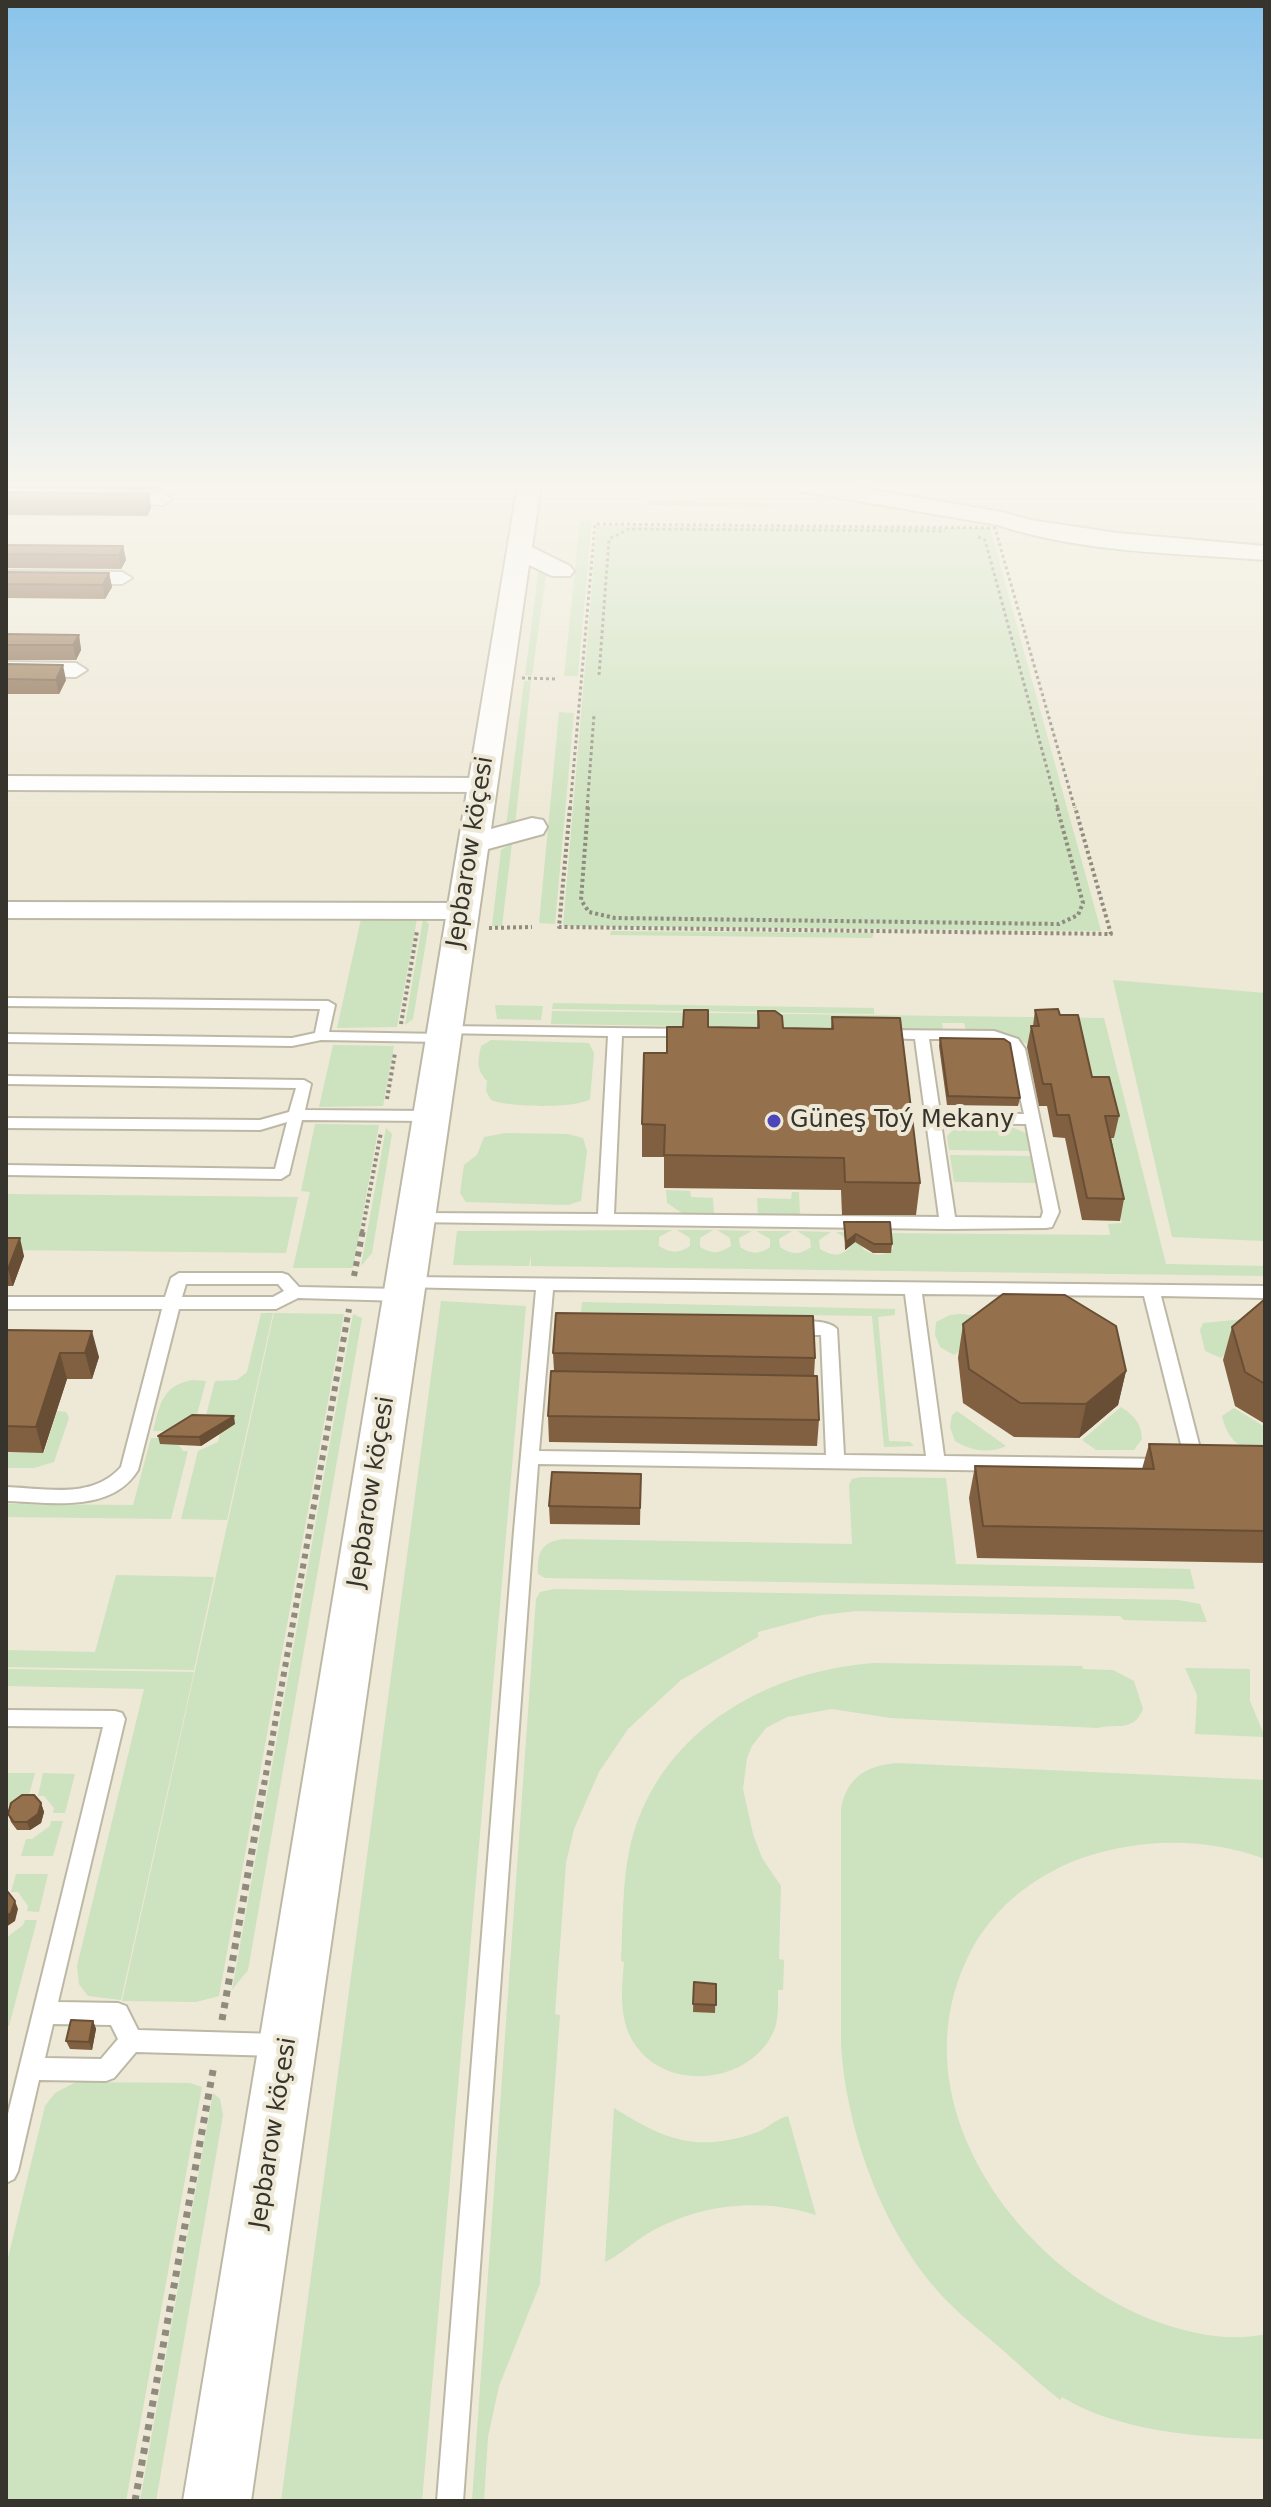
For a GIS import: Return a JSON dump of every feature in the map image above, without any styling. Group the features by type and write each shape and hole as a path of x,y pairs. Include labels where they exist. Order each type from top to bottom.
{"street":[{"name":"Jepbarow köçesi","path":"217,2501 443,1034 442,911 472,844 511,601"},
{"path":"6,669 76,670"},
{"path":"6,783 481,785"},
{"path":"472,844 532,827"},
{"path":"6,910 442,911"}],"lane":[{"path":"6,1002 328,1005 321,1036"},
{"path":"606,1220 615,1031"},
{"path":"6,1038 292,1042 321,1036 707,1032"},
{"path":"414,1218 1037,1225 1050,1218 1018,1049 1013,1042 994,1035 860,1034"},
{"path":"921,1034 948,1224"},
{"path":"6,1080 304,1084 281,1174 6,1170"},
{"path":"6,1123 260,1125 296,1115 430,1116"},
{"path":"933,1118 1032,1119"},
{"path":"6,1494 87,1495 115,1487 124,1478 129,1470 179,1278 282,1279 295,1292"},
{"path":"450,2501 530,1457 543,1388 550,1325 545,1285"},
{"path":"6,1303 276,1303 295,1292 351,1294 403,1289 545,1285 1265,1292"},
{"path":"913,1289 936,1463"},
{"path":"530,1457 1203,1467 1151,1291"},
{"path":"781,1329 829,1329 824,1392 835,1461"},
{"path":"6,1718 115,1719 6,2171"},
{"path":"43,2013 118,2014 131,2041"},
{"path":"131,2041 287,2046"},
{"path":"30,2069 106,2070 131,2041"}],"path":[{"path":"588,601 559,927 1111,934 1016,601"},
{"path":"599,675 604,601"},
{"path":"594,715 581,900 589,912 615,918 1059,924 1078,915 1083,903 1001,601"},
{"path":"135,2501 398,1037 442,911"}],"green space":[{"path":"535,601 542,601 532,676 525,675"},
{"path":"572,601 585,601 578,676 564,676"},
{"path":"591,601 1010,601 1101,931 563,926"},
{"path":"531,680 515,825 506,827 524,681"},
{"path":"559,712 574,713 555,924 539,923"},
{"path":"512,843 502,926 492,926 501,850"},
{"path":"361,919 417,919 397,1027 337,1028"},
{"path":"423,919 429,924 413,1019 405,1025"},
{"path":"611,931 874,933 872,938 610,935"},
{"path":"1113,980 1265,993 1265,1241 1172,1237"},
{"path":"553,1003 874,1008 874,1014 552,1009"},
{"path":"495,1005 543,1006 541,1020 497,1019"},
{"path":"552,1011 1104,1018 1166,1264 1265,1266 1265,1276 531,1266 531,1256 529,1266 453,1265 457,1231 672,1230 659,1237 659,1246 674,1252 690,1246 690,1238 677,1230 713,1230 700,1238 700,1247 716,1252 731,1246 730,1238 717,1230 752,1231 739,1238 740,1247 755,1253 770,1247 770,1239 756,1231 792,1231 779,1239 780,1247 796,1253 811,1247 810,1239 797,1231 831,1232 819,1240 820,1249 835,1254 850,1248 849,1240 836,1232 874,1232 861,1241 863,1249 878,1255 893,1249 892,1240 878,1233 1110,1235 1108,1224 1122,1223 1104,1145 1089,1138 1115,1138 1105,1099 1035,1030 1030,1031 1033,1047 1001,1033 966,1030 964,1023 942,1023 943,1030 551,1024"},
{"path":"491,1040 589,1043 594,1053 590,1099 541,1106 491,1100 479,1061 481,1046"},
{"path":"333,1045 394,1046 383,1106 319,1107"},
{"path":"315,1124 379,1125 353,1268 293,1268 310,1192 301,1191"},
{"path":"957,1126 1009,1126 1026,1133 1031,1151 949,1150 947,1136"},
{"path":"386,1128 392,1134 372,1253 361,1266"},
{"path":"506,1133 568,1134 583,1138 587,1151 581,1201 568,1205 466,1202 460,1193 464,1165 477,1155 484,1137"},
{"path":"950,1155 1032,1156 1037,1183 954,1182"},
{"path":"666,1190 690,1191 691,1197 713,1198 714,1215 682,1213 667,1203"},
{"path":"792,1192 799,1192 800,1216 758,1215 757,1198 791,1199"},
{"path":"6,1194 298,1197 286,1253 6,1250"},
{"path":"441,1301 526,1306 422,2501 281,2501"},
{"path":"582,1302 895,1309 895,1315 878,1317 889,1441 910,1442 914,1446 884,1447 872,1316 581,1312"},
{"path":"261,1313 273,1313 227,1520 181,1519 198,1451 218,1442 221,1428 205,1419 215,1381 237,1380 247,1372"},
{"path":"274,1313 344,1314 219,1996 196,2002 122,2001"},
{"path":"353,1314 362,1318 248,1970 232,1990"},
{"path":"960,1314 979,1316 993,1325 954,1355 940,1347 935,1335 936,1322"},
{"path":"1245,1319 1256,1329 1221,1358 1205,1351 1200,1330 1203,1323"},
{"path":"192,1380 206,1381 196,1418 175,1431 153,1431 168,1392"},
{"path":"1121,1407 1140,1428 1142,1439 1134,1450 1096,1450 1082,1440"},
{"path":"1234,1408 1265,1427 1265,1452 1249,1449 1232,1438 1222,1416"},
{"path":"57,1411 66,1412 69,1418 54,1462 34,1468 6,1468 6,1453 44,1453"},
{"path":"957,1411 1006,1446 980,1450 955,1441 950,1427 952,1415"},
{"path":"151,1438 174,1438 183,1451 188,1451 171,1519 6,1517 6,1505 10,1504 133,1505"},
{"path":"946,1478 956,1564 1190,1569 1195,1589 545,1578 538,1574 542,1550 550,1543 563,1539 852,1544 849,1485 852,1479"},
{"path":"116,1575 214,1577 194,1670 6,1667 6,1650 95,1652"},
{"path":"554,1589 1178,1600 1200,1604 1207,1622 1124,1620 1120,1616 856,1611 822,1615 758,1632 758,1637 681,1680 628,1729 599,1772 574,1829 566,1863 555,2014 560,2015 540,2284 499,2386 488,2437 484,2501 472,2501 536,1599 540,1592"},
{"path":"876,1663 1082,1666 1083,1669 1113,1670 1134,1681 1143,1709 1139,1717 1129,1724 1098,1728 891,1718 832,1709 787,1717 766,1728 747,1758 743,1789 762,1858 781,1886 779,1959 784,1960 783,1990 778,1990 775,2028 761,2051 744,2064 724,2073 702,2076 681,2074 660,2067 643,2054 630,2036 623,2009 624,1962 621,1961 625,1879 629,1852 642,1811 662,1774 688,1743 720,1716 755,1695 794,1679 834,1668"},
{"path":"1185,1668 1250,1669 1250,1701 1265,1737 1195,1734 1197,1695"},
{"path":"6,1669 194,1672 121,2000 88,1996 79,1984 77,1966 144,1689 6,1686"},
{"path":"897,1763 1265,1780 1265,1859 1196,1844 1127,1847 1082,1858 1046,1875 1014,1897 987,1926 967,1959 949,2015 948,2071 961,2125 985,2177 1019,2224 1061,2265 1108,2298 1158,2322 1224,2337 1265,2334 1265,2439 1214,2437 1133,2425 1084,2409 1062,2397 1060,2400 950,2304 906,2249 873,2184 861,2149 851,2114 841,2045 841,1808 848,1788 860,1775 876,1767"},
{"path":"6,1773 35,1773 29,1795 23,1795 6,1807"},
{"path":"43,1773 75,1774 65,1813 53,1813 54,1808 44,1796 38,1796"},
{"path":"51,1821 63,1821 53,1856 21,1856 26,1839 32,1839 50,1826"},
{"path":"16,1874 48,1874 39,1912 27,1911 28,1906 18,1892 11,1892"},
{"path":"25,1920 37,1920 9,2026 6,2026 6,1938"},
{"path":"76,2082 190,2083 202,2087 126,2501 6,2501 6,2266 45,2106 55,2093"},
{"path":"213,2093 220,2099 223,2115 156,2501 140,2501"},
{"path":"614,2108 665,2135 697,2142 715,2142 755,2133 788,2116 816,2215 773,2206 729,2206 708,2210 666,2224 605,2262"}],"building":[{"path":"6,634 79,635 73,645 6,645"},
{"path":"6,664 63,665 56,680 6,679"},
{"path":"1058,1009 1060,1015 1078,1015 1092,1077 1109,1077 1119,1116 1105,1116 1124,1199 1087,1198 1069,1115 1057,1115 1051,1084 1043,1084 1031,1026 1039,1026 1035,1010"},
{"name":"Güneş Toý Mekany","path":"684,1010 708,1010 708,1027 759,1028 758,1011 775,1011 782,1016 783,1028 833,1029 832,1017 900,1018 920,1183 845,1182 844,1158 664,1155 665,1125 642,1124 644,1053 667,1053 667,1027 683,1027"},
{"path":"940,1038 1004,1039 1010,1043 1020,1098 948,1096"},
{"path":"844,1222 890,1222 892,1244 874,1244 856,1234 846,1242"},
{"path":"6,1238 20,1238 8,1269 6,1269"},
{"path":"1003,1294 1065,1295 1116,1326 1126,1371 1086,1404 1020,1403 969,1369 963,1324"},
{"path":"1265,1299 1265,1384 1245,1372 1232,1327"},
{"path":"556,1313 813,1316 815,1358 553,1353"},
{"path":"6,1330 92,1331 85,1353 60,1353 36,1427 6,1426"},
{"path":"551,1371 817,1376 819,1420 548,1416"},
{"path":"192,1415 234,1416 199,1437 158,1436"},
{"path":"1149,1444 1265,1446 1265,1531 983,1526 975,1466 1154,1469"},
{"path":"552,1472 641,1474 640,1508 549,1506"},
{"path":"22,1795 34,1795 41,1803 38,1814 27,1822 14,1822 8,1814 11,1803"},
{"path":"6,1892 15,1901 11,1913 6,1916"},
{"path":"694,1982 716,1984 716,2005 693,2004"},
{"path":"71,2020 93,2021 89,2042 66,2041"}],"place":[{"name":"Güneş Toý Mekany","path":"774,1121"}]}
